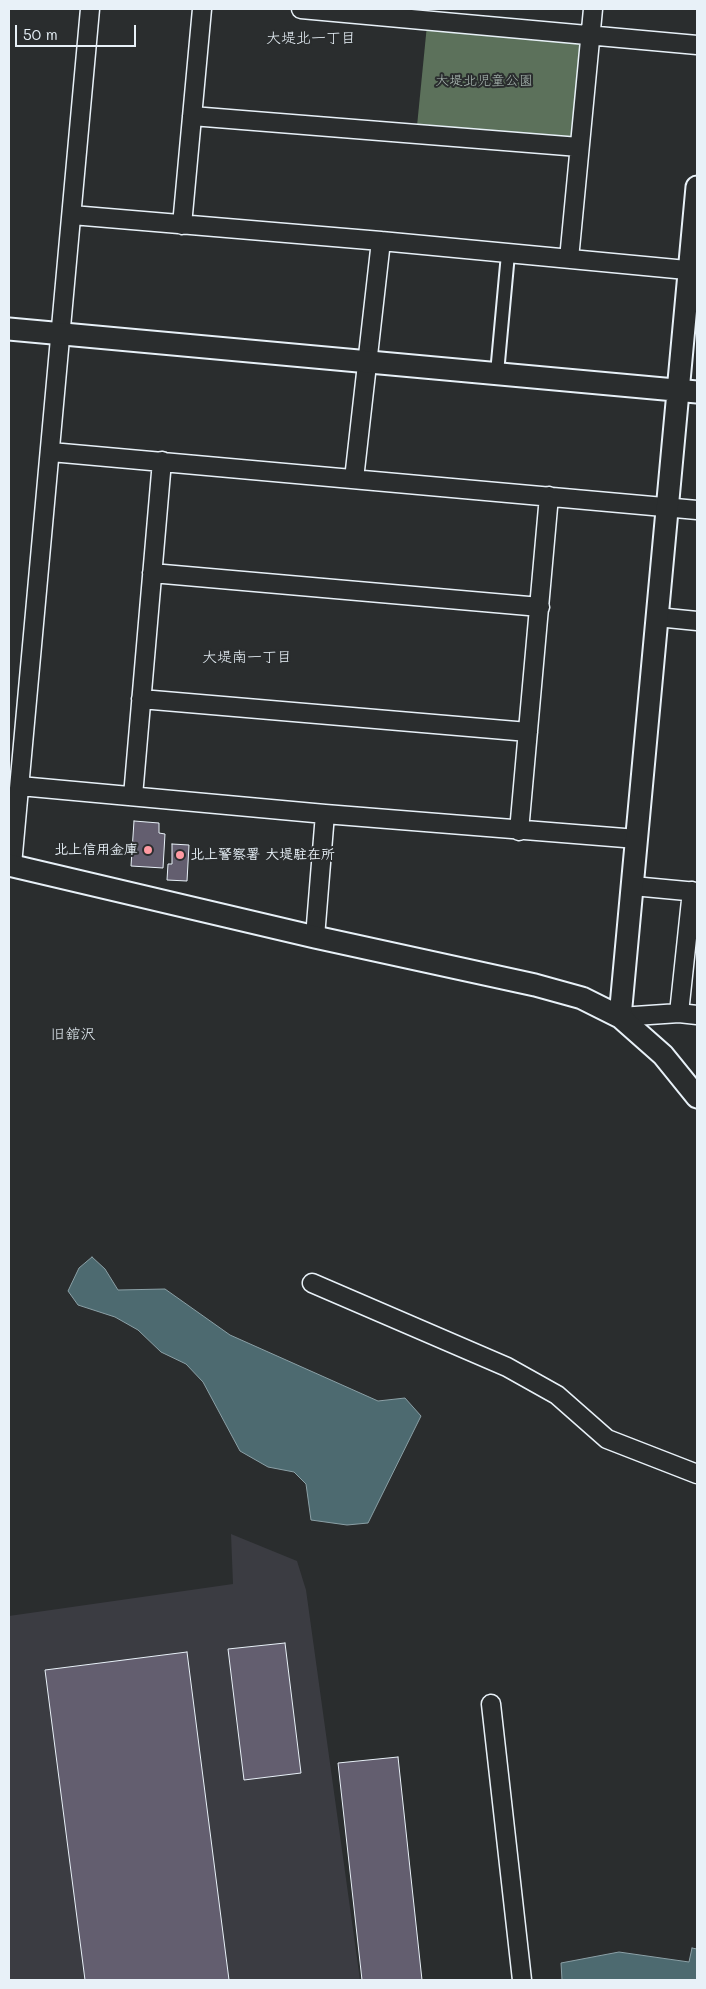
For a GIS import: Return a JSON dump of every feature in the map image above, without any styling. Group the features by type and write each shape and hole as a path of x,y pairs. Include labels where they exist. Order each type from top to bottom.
{"street":[{"path":"90,9 20,786 10,865 315,937 535,985 582,998 620,1017 663,1055 697,1097"},
{"path":"182,225 202,9"},
{"path":"301,9 697,46"},
{"path":"569,259 592,9"},
{"path":"192,116 580,147"},
{"path":"620,1017 668,507 688,391 697,187"},
{"path":"72,215 693,270"},
{"path":"354,479 380,241"},
{"path":"497,374 508,254"},
{"path":"9,329 688,391"},
{"path":"51,452 697,510"},
{"path":"133,796 162,461"},
{"path":"519,831 550,496"},
{"path":"152,573 540,607"},
{"path":"657,617 697,621"},
{"path":"141,699 528,732"},
{"path":"20,786 519,831 637,839"},
{"path":"315,937 325,814"},
{"path":"633,886 695,892 679,1012"},
{"path":"620,1017 679,1012 697,1015"},
{"path":"312,1282 507,1367 557,1395 607,1439 697,1474"},
{"path":"491,1704 522,1980"}],"shaded area":[{"path":"231,1534 297,1561 306,1590 360,1980 9,1980 9,1616 233,1584"}],"green space":[{"name":"大堤北児童公園","path":"427,25 578,39 584,47 575,133 568,138 417,126"}],"water":[{"path":"92,1257 105,1269 118,1290 165,1289 230,1335 378,1401 405,1398 421,1416 368,1523 347,1525 311,1520 306,1484 294,1472 268,1467 240,1451 203,1382 186,1364 161,1352 138,1330 115,1317 78,1305 68,1291 79,1268"},
{"path":"692,1948 697,1949 697,1980 562,1980 561,1963 619,1952 689,1962"}],"building":[{"name":"北上信用金庫","path":"134,821 159,823 159,833 165,834 163,868 131,866"},
{"name":"北上警察署 大堤駐在所","path":"172,844 189,845 187,881 167,880 168,864 172,864"},
{"path":"285,1643 301,1773 244,1780 228,1649"},
{"path":"187,1652 229,1980 85,1980 45,1670"},
{"path":"398,1757 422,1980 362,1980 338,1763"}],"place":[{"name":"北上信用金庫","path":"148,850"},
{"name":"北上警察署 大堤駐在所","path":"180,855"}],"district":[{"name":"大堤北一丁目","path":"311,38"},
{"name":"大堤南一丁目","path":"247,657"},
{"name":"旧舘沢","path":"73,1034"}]}
